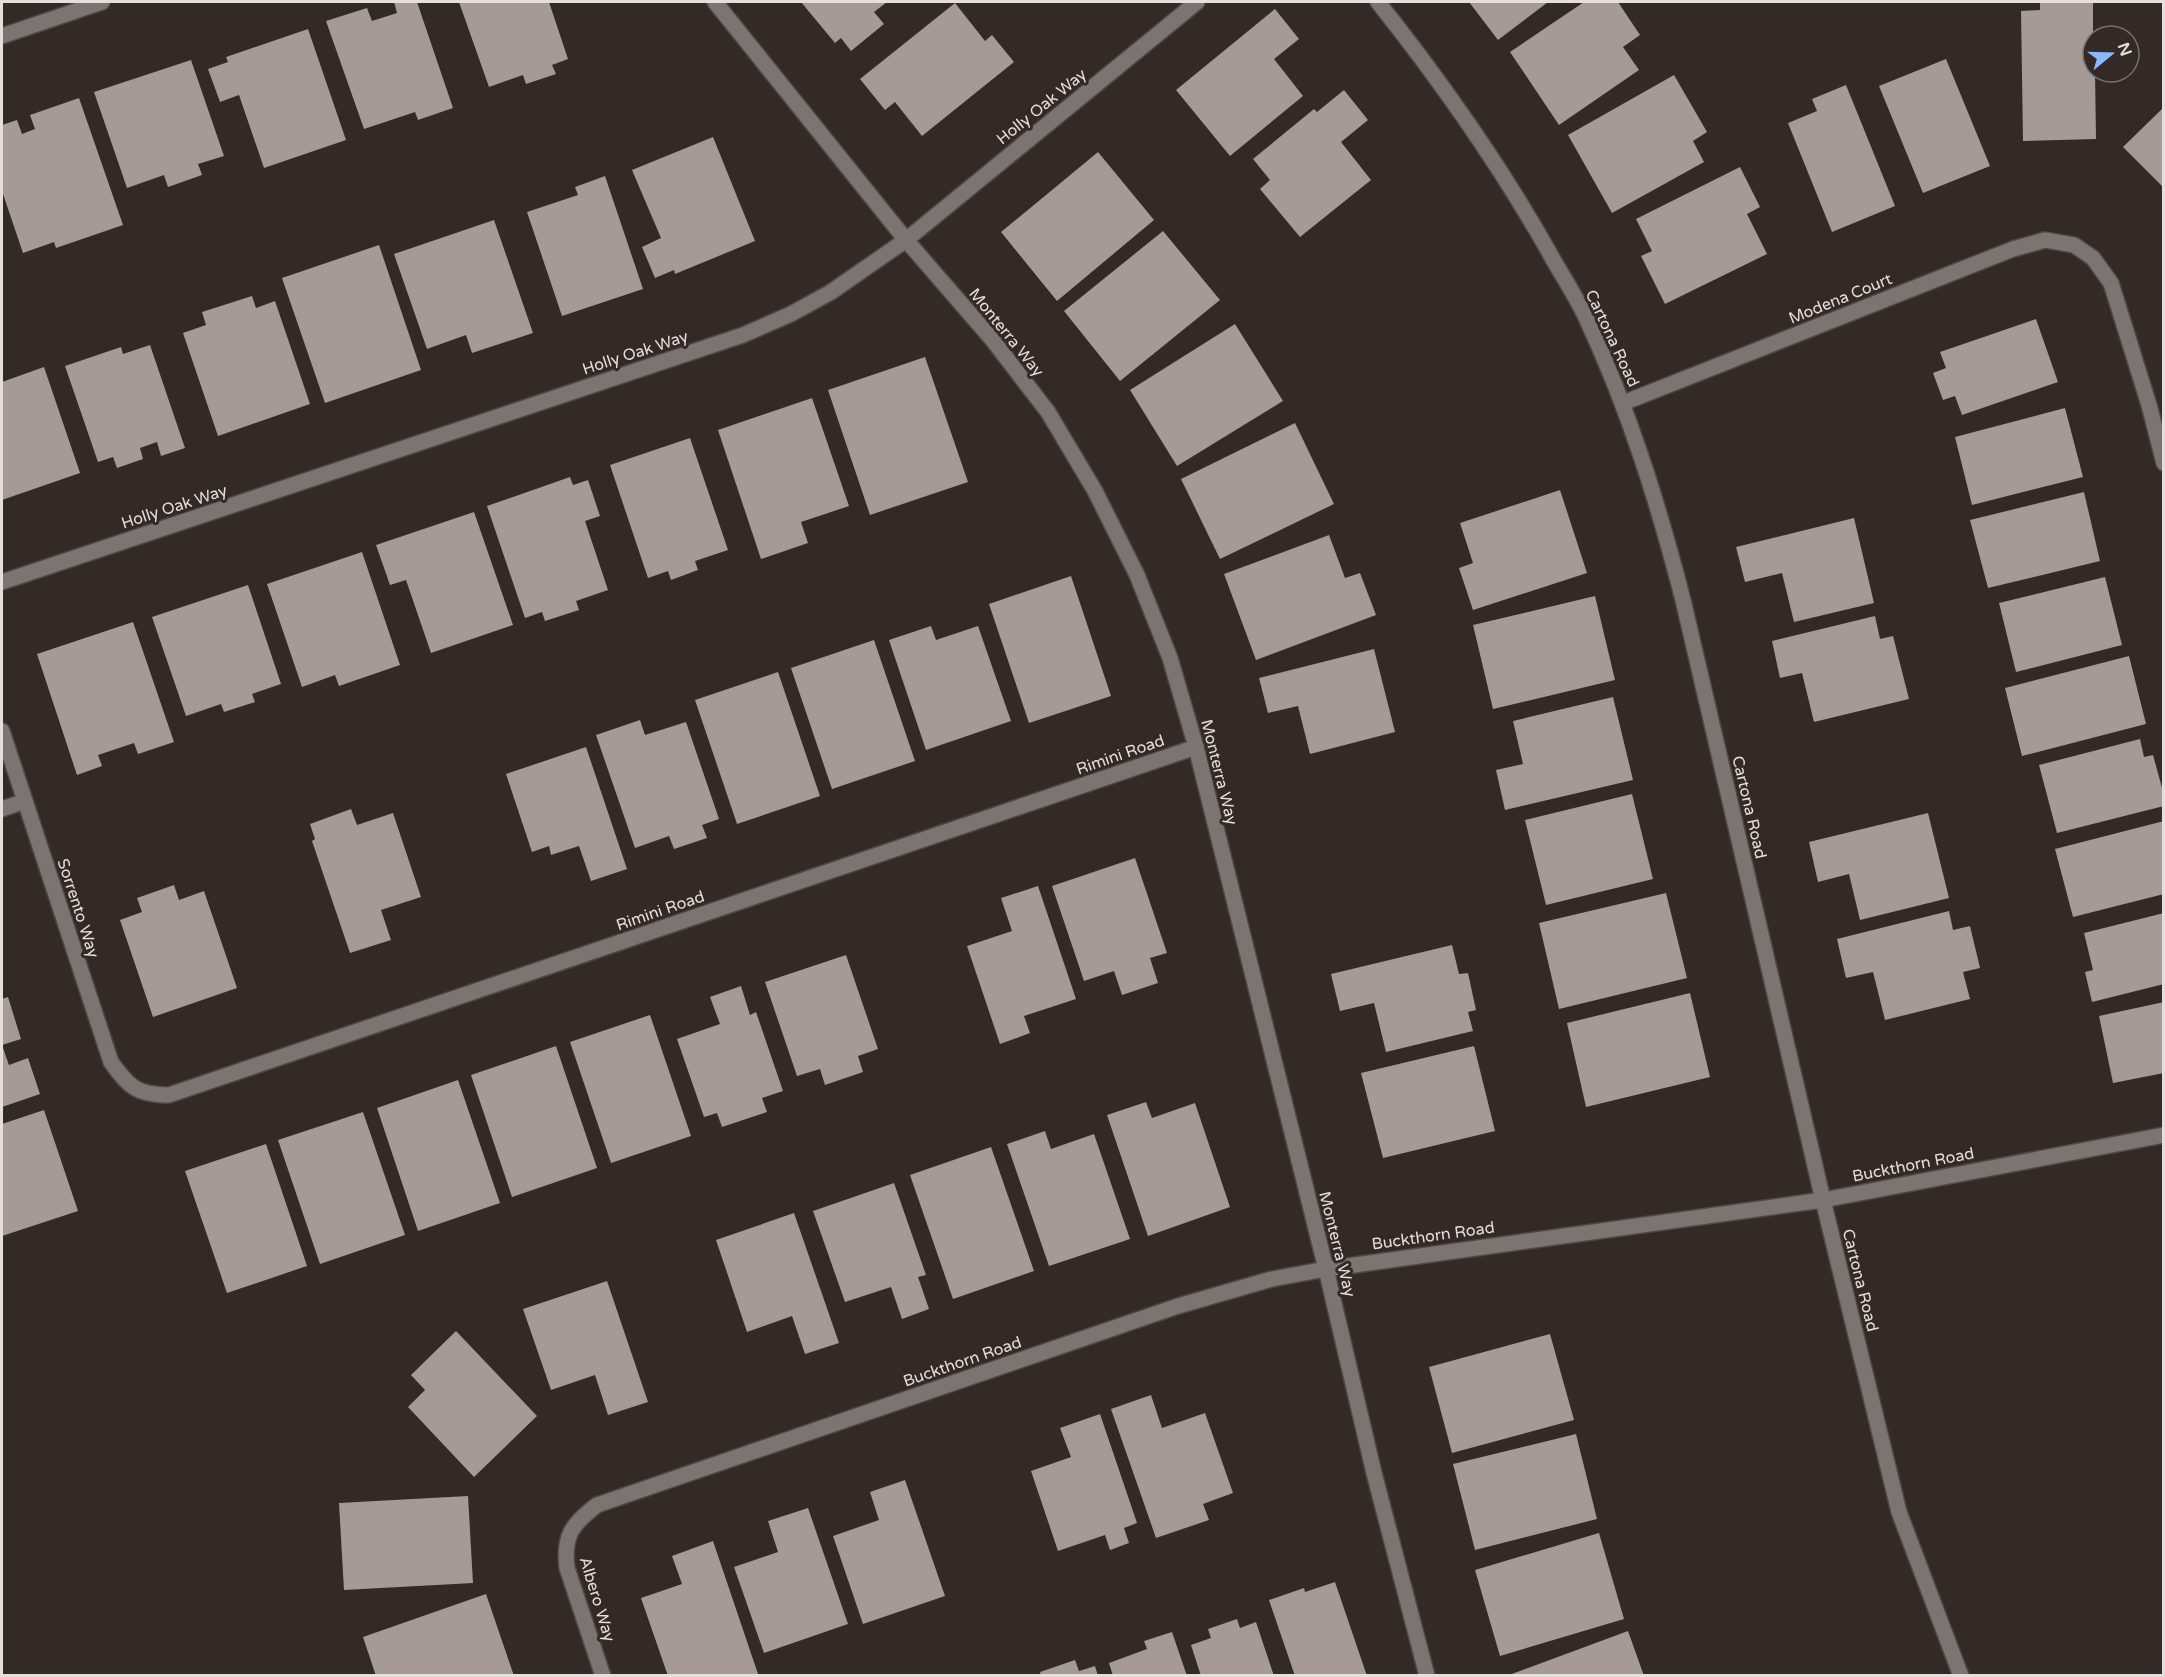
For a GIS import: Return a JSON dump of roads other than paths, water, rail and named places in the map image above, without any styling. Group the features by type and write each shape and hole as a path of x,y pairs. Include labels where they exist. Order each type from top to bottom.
{"street":[{"path":"2,36 102,2"},
{"name":"Monterra Way","path":"715,2 906,240 991,338 1048,412 1095,491 1137,575 1170,658 1196,747 1326,1269 1374,1473 1427,1676"},
{"name":"Holly Oak Way","path":"2,582 743,335 791,315 831,292 906,240 1197,2"},
{"name":"Cartona Road","path":"1378,2 1457,106 1523,204 1587,319 1623,403 1641,453 1663,521 1683,600 1823,1200 1899,1512 1961,1676"},
{"name":"Modena Court","path":"1623,403 2013,249 2045,240 2074,245 2093,258 2111,283 2149,405 2163,463"},
{"name":"Sorrento Way","path":"2,731 111,1062 123,1079 134,1089"},
{"name":"Rimini Road","path":"134,1089 150,1095 169,1095 1196,747"},
{"path":"2,809 25,801"},
{"name":"Buckthorn Road","path":"570,1533 581,1517 597,1505 1178,1306 1272,1279 1326,1269 1823,1200 2163,1135"},
{"name":"Albero Way","path":"570,1533 565,1551 567,1569 603,1676"}]}
